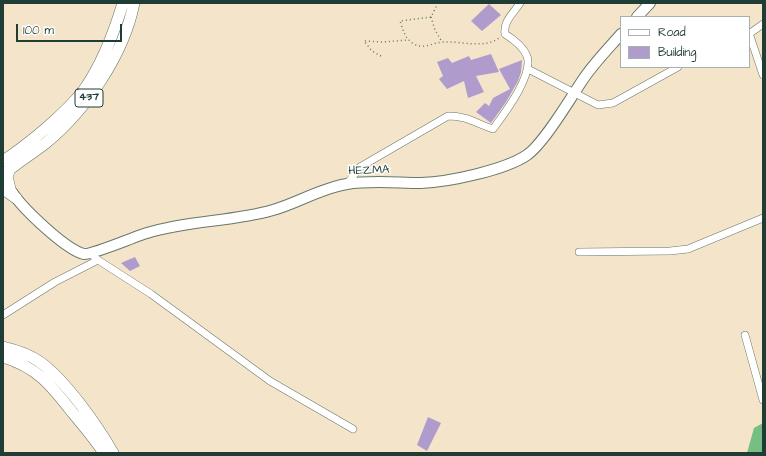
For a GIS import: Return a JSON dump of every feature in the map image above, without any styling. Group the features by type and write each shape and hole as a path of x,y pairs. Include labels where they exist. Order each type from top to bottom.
{"main road":[{"name":"437","path":"5,168 84,89 114,31 123,3"},
{"name":"437","path":"5,168 47,142 78,112 108,70 123,37 134,3"},
{"path":"5,168 10,192"},
{"path":"3,347 21,352 39,361 50,370 119,453"},
{"path":"3,357 16,361 38,374 53,387 104,453"},
{"path":"92,419 113,453"},
{"path":"93,437 98,453"}],"street":[{"path":"347,184 360,167 426,127 448,116 464,116 477,124 493,129 520,88 528,68 527,56 516,41 505,34 504,29 509,17 520,3"},
{"path":"638,16 650,3"},
{"path":"750,33 763,24"},
{"name":"HEZMA","path":"94,257 106,246 168,227 244,217 274,210 347,184 424,183 492,170 510,164 528,154 536,146 584,79 620,35"},
{"path":"750,37 763,75"},
{"path":"528,68 593,103 605,105 613,103 676,68"},
{"path":"10,192 47,229 65,244 82,254 94,257 151,294 270,381 353,429"},
{"path":"579,252 670,251 688,248 763,218"},
{"path":"3,315 94,257"},
{"path":"745,336 763,400"}],"path":[{"path":"438,3 431,16 435,30 442,42"},
{"path":"431,16 400,21 406,38 423,47 442,42 492,44 505,34"},
{"path":"381,56 372,51 364,41 382,42 409,40"}],"green space":[{"path":"763,423 763,453 747,453 754,428"}],"building":[{"path":"489,4 501,15 482,31 471,21"},
{"path":"491,54 499,72 476,76 484,92 468,98 464,81 447,89 439,79 443,76 437,62 448,58 452,63 469,56 471,60"},
{"path":"522,60 521,72 518,81 506,102 491,123 476,112 485,103 489,106 493,98 510,89 499,69"},
{"path":"135,257 140,266 130,271 121,263"},
{"path":"428,417 441,423 427,451 417,445"}]}
